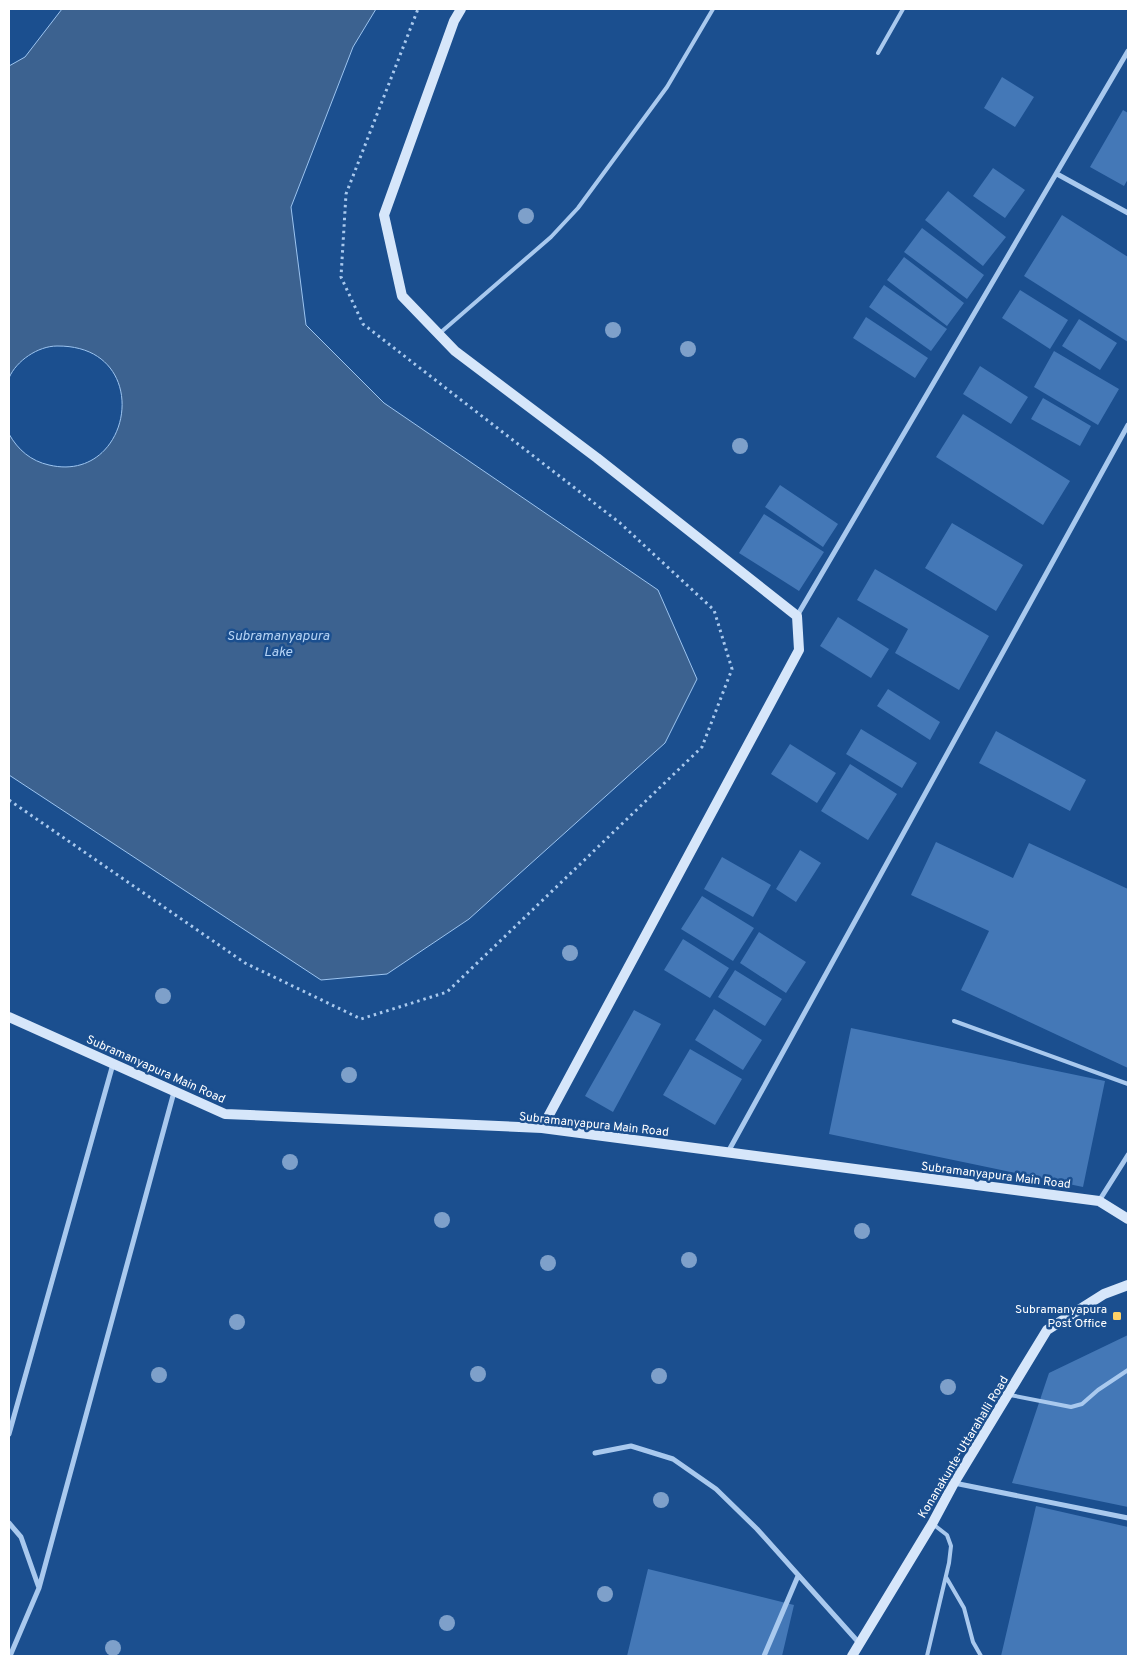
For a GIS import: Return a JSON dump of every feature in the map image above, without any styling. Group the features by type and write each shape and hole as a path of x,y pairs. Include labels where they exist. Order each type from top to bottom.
{"street":[{"path":"461,9 454,20 384,215 402,296 455,351 597,458 797,616"},
{"path":"542,1128 799,650 797,616 1128,51"},
{"path":"1057,174 1128,212"},
{"path":"728,1152 1128,425"},
{"name":"Subramanyapura Main Road","path":"9,1017 225,1114 542,1128 1099,1201 1128,1218"},
{"path":"9,1434 113,1063"},
{"path":"10,1656 38,1588 174,1092"},
{"path":"1099,1201 1128,1154"},
{"name":"Konanakunte-Uttarahalli Road","path":"852,1656 1048,1330 1104,1294 1128,1285"},
{"path":"595,1453 631,1446 673,1459 716,1489 757,1529 860,1644"},
{"path":"954,1484 1128,1518"},
{"path":"9,1522 21,1537 38,1588"},
{"path":"764,1656 798,1576"}],"lane":[{"path":"439,334 551,237 578,208 667,87 713,9"},
{"path":"878,53 903,9"},
{"path":"954,1021 1128,1084"},
{"path":"1008,1395 1071,1407 1082,1404 1098,1390 1128,1370"},
{"path":"927,1656 946,1577 951,1546 946,1535 932,1524"},
{"path":"946,1577 964,1608 973,1642 981,1656"}],"path":[{"path":"9,800 245,963 361,1019 446,992 702,747 732,669 714,610 620,523 363,324 341,277 346,194 418,9"}],"water":[{"name":"Subramanyapura Lake","path":"62,9 376,9 353,47 291,207 306,325 384,403 658,590 697,679 665,743 469,919 387,974 321,980 9,775 9,434 21,450 36,461 49,465 78,466 100,455 115,436 122,413 120,388 109,367 89,352 57,346 42,349 22,360 9,378 9,66 25,57"}],"building":[{"path":"1002,77 1034,97 1015,127 984,108"},
{"path":"1123,110 1128,113 1128,179 1124,186 1090,167"},
{"path":"993,168 1025,190 1005,218 973,196"},
{"path":"948,191 1006,237 983,266 925,220"},
{"path":"1062,215 1128,257 1128,342 1024,276"},
{"path":"922,228 984,275 967,299 904,252"},
{"path":"904,257 964,303 947,326 887,280"},
{"path":"884,285 947,329 931,351 869,307"},
{"path":"1020,290 1068,320 1050,349 1002,318"},
{"path":"866,317 928,358 915,378 853,338"},
{"path":"1079,319 1117,343 1100,370 1062,346"},
{"path":"1054,351 1119,389 1098,425 1034,387"},
{"path":"980,366 1028,397 1011,424 963,394"},
{"path":"1043,398 1091,426 1080,446 1031,419"},
{"path":"963,414 1070,481 1043,525 936,457"},
{"path":"780,485 838,524 823,547 765,507"},
{"path":"764,514 824,552 799,591 739,553"},
{"path":"952,523 1023,565 996,611 925,568"},
{"path":"875,569 989,636 959,690 895,653 908,629 857,600"},
{"path":"838,617 889,649 871,678 820,646"},
{"path":"888,689 940,722 930,740 877,706"},
{"path":"861,729 917,763 902,788 846,754"},
{"path":"996,731 1086,780 1070,811 979,763"},
{"path":"790,744 836,773 817,803 771,774"},
{"path":"850,764 897,794 868,840 821,811"},
{"path":"936,842 1013,878 1029,843 1128,889 1128,1068 961,990 989,931 911,895"},
{"path":"800,850 821,863 796,902 776,889"},
{"path":"722,857 771,885 753,917 704,889"},
{"path":"702,896 754,928 733,961 681,929"},
{"path":"759,932 806,962 786,993 740,963"},
{"path":"683,939 729,968 710,998 664,970"},
{"path":"735,970 782,999 765,1026 718,997"},
{"path":"714,1009 762,1040 743,1070 695,1040"},
{"path":"634,1010 661,1024 613,1112 585,1096"},
{"path":"851,1028 1105,1081 1083,1187 829,1134"},
{"path":"690,1049 742,1079 715,1125 663,1095"},
{"path":"1128,1335 1128,1507 1012,1483 1049,1373"},
{"path":"1036,1506 1128,1527 1128,1656 1001,1656"},
{"path":"648,1569 794,1605 782,1656 627,1656"}],"place":[{"name":"Subramanyapura Post Office","path":"1117,1316"}]}
